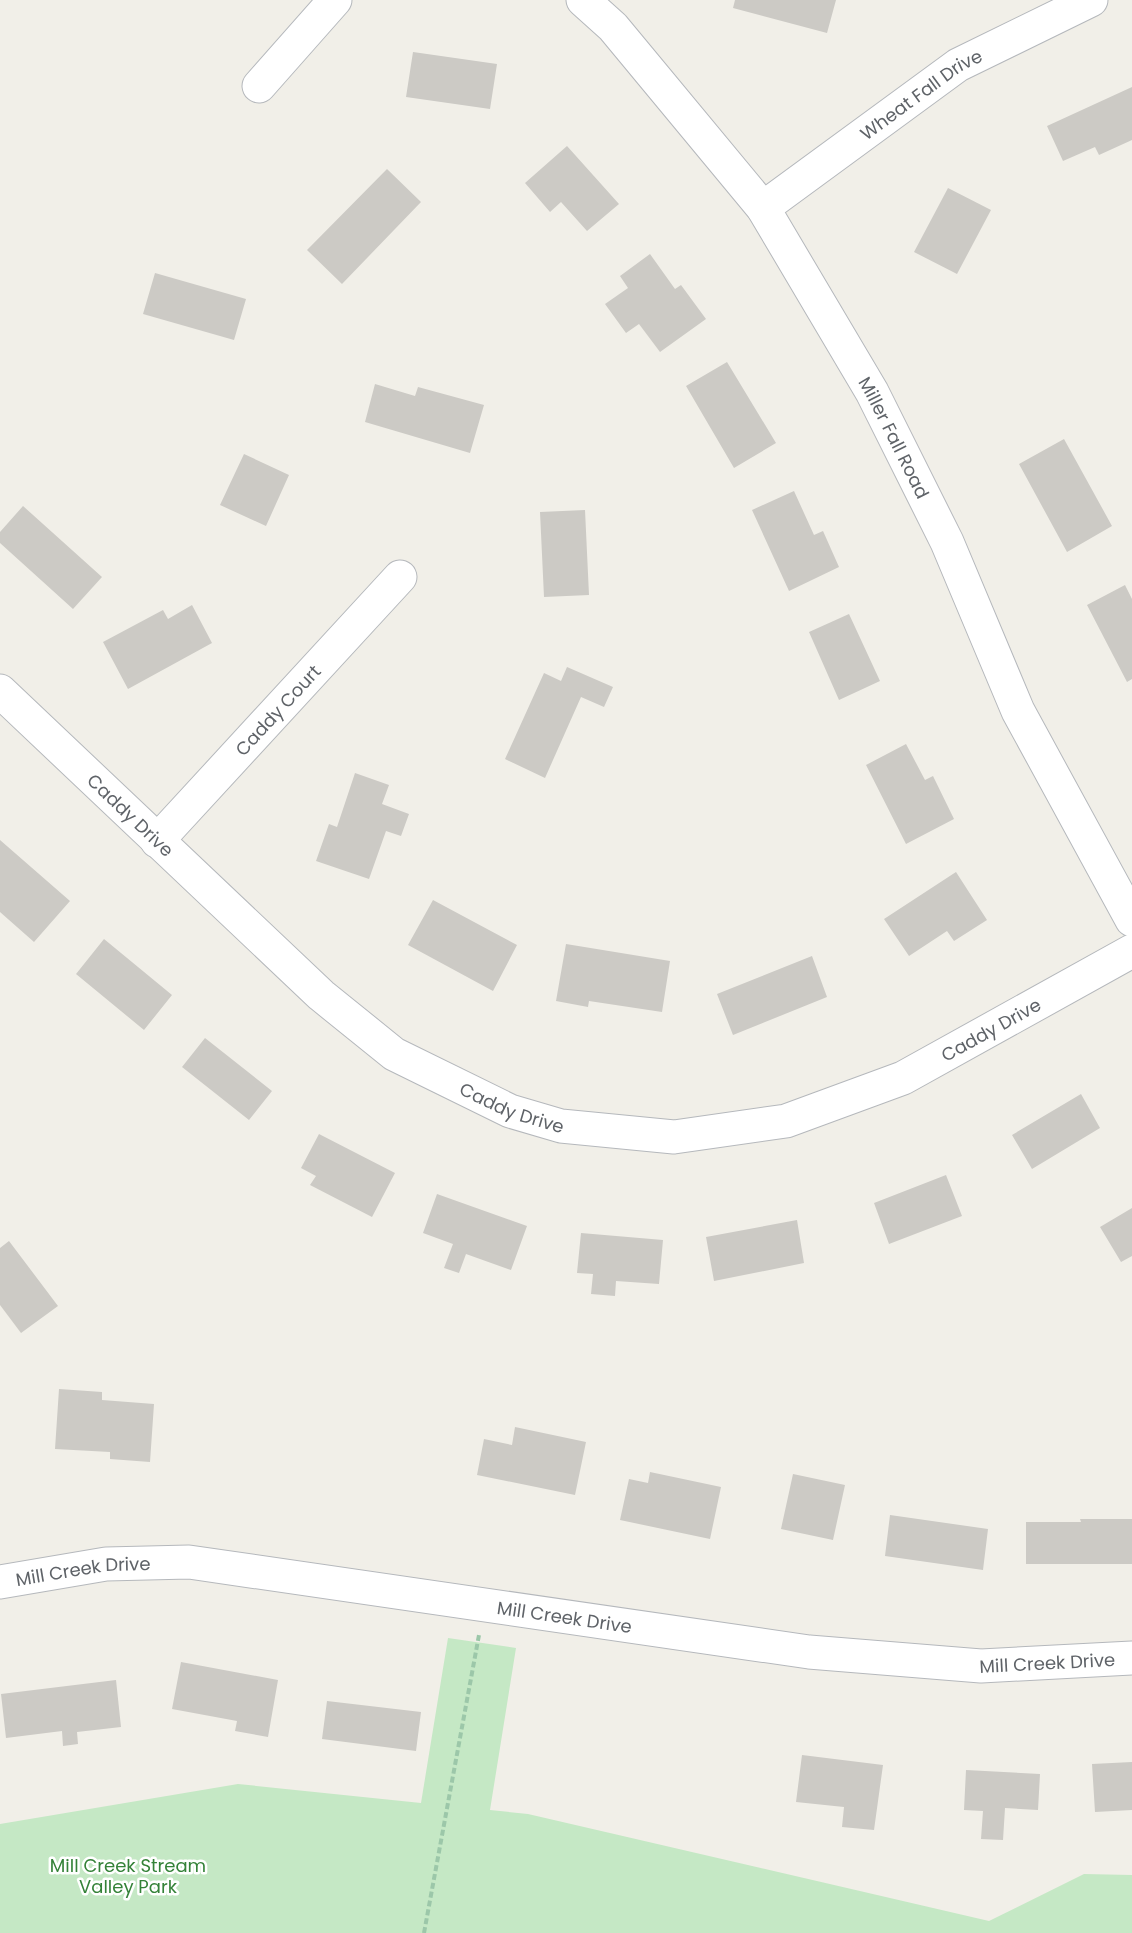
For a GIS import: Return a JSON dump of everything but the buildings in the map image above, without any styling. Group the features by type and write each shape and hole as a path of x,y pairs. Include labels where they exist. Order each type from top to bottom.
{"street":[{"path":"259,86 335,0"},
{"name":"Miller Fall Road","path":"583,0 613,27 764,208 872,392 947,542 1018,711 1132,920"},
{"name":"Wheat Fall Drive","path":"764,208 958,65 1091,0"},
{"name":"Caddy Court","path":"157,842 400,577"},
{"name":"Caddy Drive","path":"0,691 321,995 394,1054 510,1111 561,1126 674,1137 786,1121 903,1078 1132,951"},
{"name":"Mill Creek Drive","path":"0,1582 106,1564 189,1562 809,1652 981,1666 1132,1658"}],"path":[{"path":"424,1933 485,1605"}],"green space":[{"name":"Mill Creek Stream Valley Park","path":"448,1638 516,1648 490,1810 528,1814 989,1921 1084,1874 1132,1875 1132,1933 0,1933 0,1824 238,1784 421,1803"}]}
